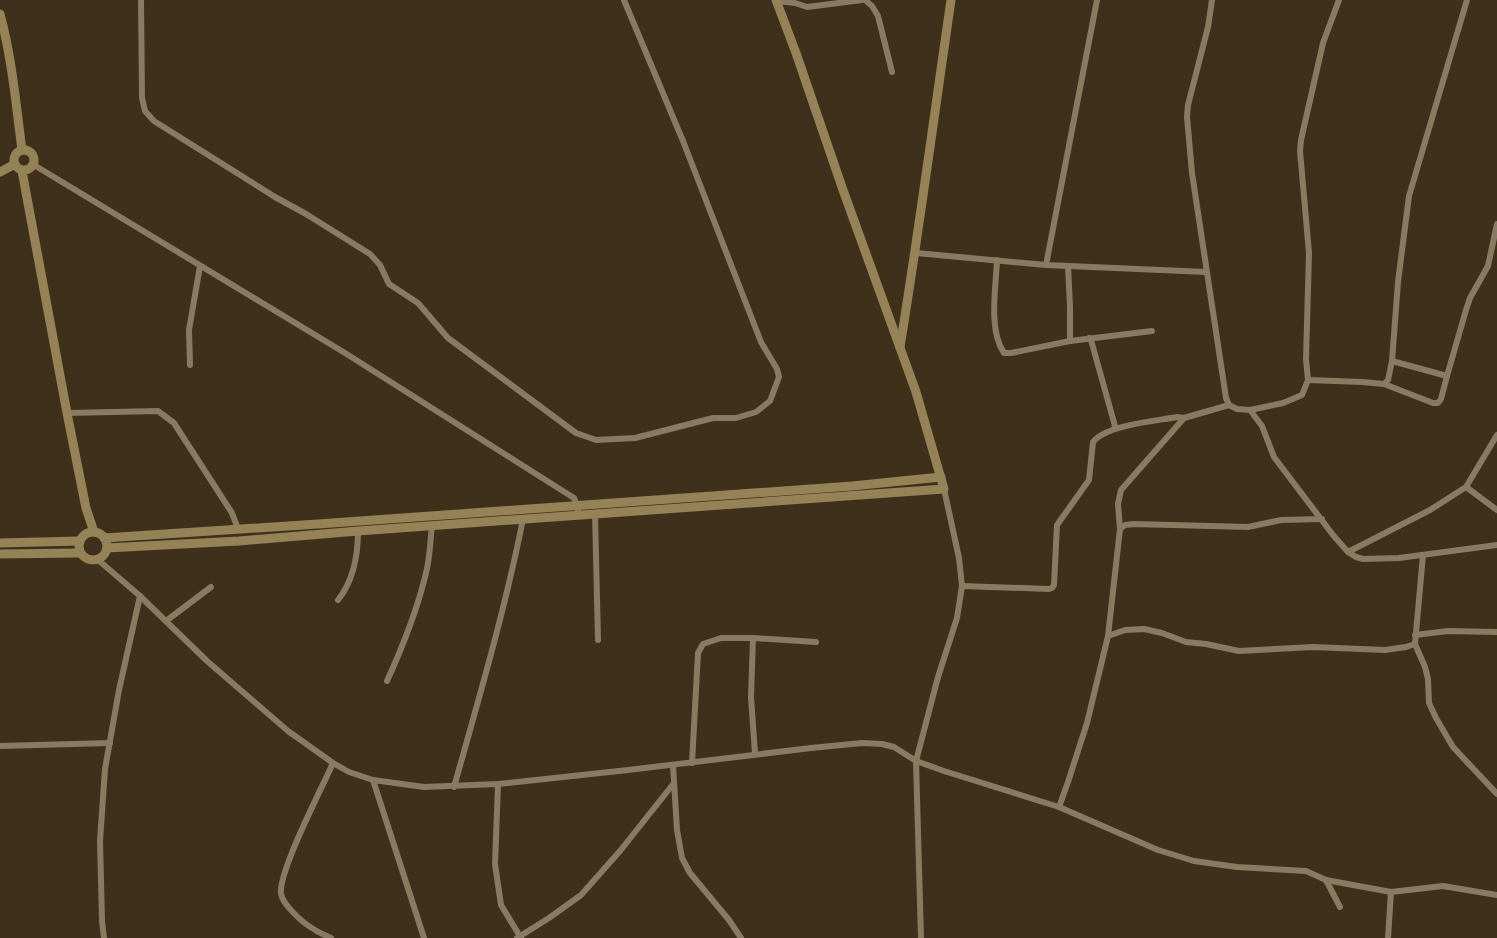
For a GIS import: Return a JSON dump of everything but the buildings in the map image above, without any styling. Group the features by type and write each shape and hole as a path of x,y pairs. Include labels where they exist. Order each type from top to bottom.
{"street":[{"path":"142,0 142,98 145,111 154,121 275,197 306,214 370,254 380,265 389,284 418,303 448,338 576,433 596,440 635,438 713,418 736,418 756,412 770,401 779,377 777,369 762,342 683,141 624,0"},
{"path":"892,72 878,16 872,6 863,0 808,7 776,0 916,392 941,477 959,558 962,586 956,618 938,677 916,761 921,938"},
{"path":"900,348 916,253 927,162 951,0"},
{"path":"1046,265 1097,0"},
{"path":"1212,0 1208,27 1188,105 1187,117 1192,173 1226,398 1229,405 1237,409 1250,410 1283,403 1302,395 1308,380 1306,358 1309,253 1300,145 1323,43 1339,0"},
{"path":"1384,384 1388,380 1392,361 1398,282 1409,196 1467,0"},
{"path":"0,14 5,32 13,78 22,150"},
{"path":"22,171 29,170 34,165 35,160 32,154 28,151 22,150 15,155 15,164 22,171 66,413 86,508 94,532"},
{"path":"0,172 15,164"},
{"path":"34,165 345,353 574,498 579,516"},
{"path":"1308,380 1384,384 1433,403 1438,403 1441,399 1470,298 1488,266 1497,224"},
{"path":"916,253 1046,265 1206,272"},
{"path":"997,260 994,311 999,346 1004,353 1011,353 1089,338 1152,331"},
{"path":"190,365 189,330 200,266"},
{"path":"1068,266 1070,341"},
{"path":"1089,338 1091,340 1115,426 1114,428"},
{"path":"1392,361 1447,376"},
{"path":"962,586 1052,588 1054,586 1057,525 1089,480 1093,442 1096,438 1114,428 1177,417 1184,418 1229,405"},
{"path":"1250,410 1262,426 1274,457 1348,552 1356,557 1363,559 1379,559 1423,555 1497,545"},
{"path":"66,413 158,411 174,423 232,513 238,529"},
{"path":"1059,807 1087,723 1108,636 1120,529 1118,504 1122,490 1184,418"},
{"path":"1348,552 1430,510 1466,487 1497,435"},
{"path":"104,538 844,486 941,477"},
{"path":"1466,487 1497,510"},
{"path":"106,548 239,541 358,531 944,489"},
{"path":"595,514 598,640"},
{"path":"454,786 503,611 514,568 523,519"},
{"path":"1120,529 1125,525 1134,524 1248,527 1281,520 1322,519"},
{"path":"387,681 417,608 427,571 432,526"},
{"path":"338,600 343,594 352,574 358,553 358,531"},
{"path":"0,554 80,553 88,559 98,559 102,557 106,548 104,538 94,532 83,536 80,541 80,553"},
{"path":"0,543 80,541"},
{"path":"1423,555 1415,635 1416,644 1428,679 1429,703 1453,747 1497,794"},
{"path":"98,559 140,596 207,661 288,731 333,763 349,772 373,780 424,787 498,784 862,743 894,747 916,761 1059,807 1158,850 1194,861 1306,871 1326,880 1390,892 1443,886 1497,895"},
{"path":"166,621 211,587"},
{"path":"104,938 102,921 100,841 105,769 119,690 140,596"},
{"path":"1108,636 1125,630 1144,629 1162,633 1186,642 1254,651 1313,647 1385,650 1416,644"},
{"path":"1415,635 1448,631 1497,632"},
{"path":"692,763 698,653 703,644 721,638 753,638 816,642"},
{"path":"753,638 751,697 755,754"},
{"path":"0,746 110,743"},
{"path":"331,938 311,928 289,908 281,895 284,876 299,837 333,763"},
{"path":"673,765 677,830 682,858 690,874 729,920 741,938"},
{"path":"373,780 424,938"},
{"path":"498,784 495,864 501,906 519,938 581,895 620,851 674,783"},
{"path":"1326,880 1340,907"},
{"path":"1388,938 1390,892"}]}
